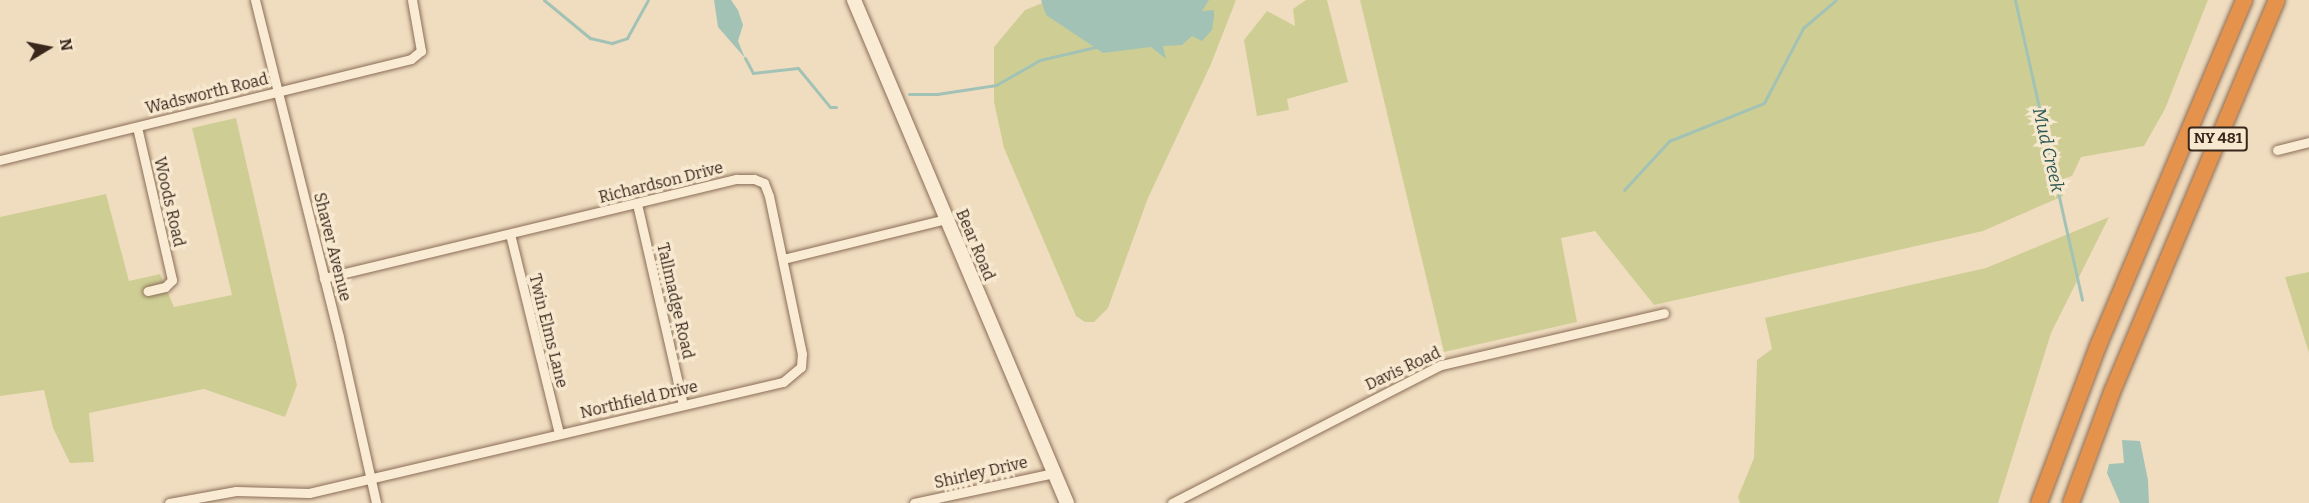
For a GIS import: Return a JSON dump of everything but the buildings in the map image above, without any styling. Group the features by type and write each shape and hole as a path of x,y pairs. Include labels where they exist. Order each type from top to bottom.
{"highway":[{"name":"NY 481","path":"2039,503 2090,366 2244,0"},
{"name":"NY 481","path":"2071,503 2112,392 2277,0"}],"main road":[{"name":"Bear Road","path":"854,0 1067,503"}],"street":[{"name":"Shaver Avenue","path":"255,0 324,278 376,503"},
{"name":"Wadsworth Road","path":"0,160 411,60 420,54 412,0"},
{"name":"Woods Road","path":"137,127 171,283 147,291"},
{"path":"2277,150 2309,142"},
{"name":"Richardson Drive","path":"324,278 637,204 754,179 764,183 770,196 783,259"},
{"name":"Tallmadge Road","path":"637,204 683,405"},
{"path":"783,259 946,219"},
{"name":"Twin Elms Lane","path":"510,234 559,434"},
{"name":"Northfield Drive","path":"169,503 217,493 309,493 783,382 794,377 801,367 802,354 783,259"},
{"name":"Davis Road","path":"1173,503 1441,365 1664,313"},
{"name":"Shirley Drive","path":"914,503 1054,472"},
{"path":"217,493 219,503"}],"green space":[{"path":"1050,0 1236,0 1211,64 1148,198 1108,308 1094,322 1085,322 1076,316 1004,148 994,102 994,47 1025,10"},
{"path":"1306,0 1327,0 1348,82 1287,99 1289,110 1257,116 1244,40 1267,11 1295,26 1293,9"},
{"path":"1360,0 2208,0 2165,109 2144,146 2081,157 2072,176 2060,180 2063,196 1983,231 1654,305 1595,231 1561,238 1577,322 1444,352"},
{"path":"236,118 297,385 285,417 204,389 89,413 94,462 70,463 53,428 44,390 0,396 0,217 106,194 129,281 160,274 174,307 232,295 192,128"},
{"path":"2109,217 2051,333 1998,503 1740,503 1738,497 1754,458 1757,360 1772,349 1765,318 1986,268"},
{"path":"2309,272 2309,353 2285,277"}],"shaded area":[{"path":"714,0 731,0 738,10 743,25 738,41 745,58 718,27"},
{"path":"1041,0 1209,0 1202,11 1214,10 1214,17 1212,30 1202,41 1192,36 1182,45 1163,46 1166,59 1151,47 1103,53 1046,15"},
{"path":"2122,440 2140,441 2148,480 2149,503 2120,503 2107,473 2109,464 2124,463"}],"waterway":[{"path":"544,0 590,38 612,43 627,38 648,0"},
{"path":"1624,190 1669,141 1764,103 1803,28 1836,0"},
{"name":"Mud Creek","path":"2015,0 2082,300"},
{"path":"909,94 937,94 996,85 1040,60 1096,47"},
{"path":"745,58 753,73 798,68 830,107 836,107"}]}
